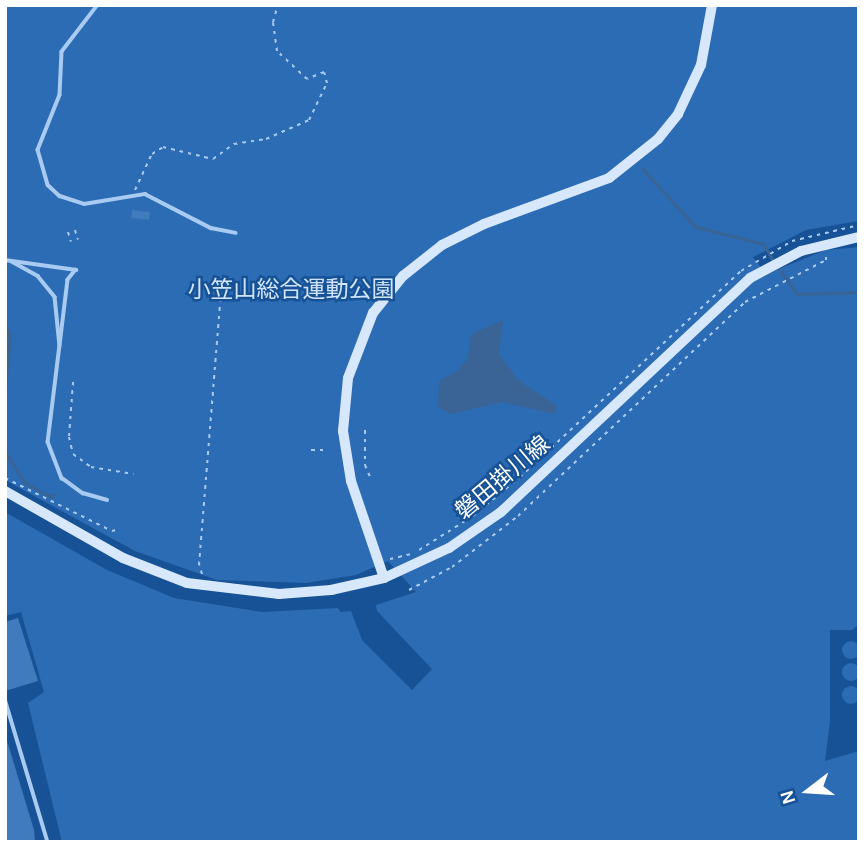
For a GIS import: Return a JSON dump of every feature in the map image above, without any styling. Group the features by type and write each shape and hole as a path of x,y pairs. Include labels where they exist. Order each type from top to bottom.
{"main road":[{"path":"384,578 351,481 343,431 348,378 373,313 403,276 442,246 484,225 609,178 659,139 678,114 701,65 712,5"},
{"name":"磐田掛川線","path":"5,491 123,558 187,583 279,594 331,590 384,578 433,557 484,526 750,278 825,243 859,237"}],"lane":[{"path":"97,5 64,46 60,94 41,140 38,163 48,185 66,200 98,204 133,194 158,197 211,228 236,233"},
{"path":"8,261 38,276 55,297 60,355"},
{"path":"8,261 76,270 68,280 49,430 51,454 62,478 72,487 107,500"},
{"path":"5,699 48,842"}],"path":[{"path":"133,194 152,154 163,147 213,159 234,144 266,139 309,120 327,83 324,72 307,79 277,51 273,22 278,5"},
{"path":"386,559 398,559 425,547 494,500 741,271 792,241 859,225"},
{"path":"75,230 78,240"},
{"path":"68,232 71,242"},
{"path":"409,590 452,567 510,523 745,302 826,260 825,243"},
{"path":"204,579 199,565 221,293"},
{"path":"74,382 69,437 73,454 91,467 133,474"},
{"path":"365,430 365,465 370,479"},
{"path":"311,450 327,450"},
{"path":"5,478 112,531 120,529"}],"green space":[{"name":"小笠山総合運動公園","path":"5,5 859,5 859,221 806,230 753,257 766,274 826,250 859,247 859,624 852,630 830,630 830,722 825,761 859,751 859,842 62,842 28,703 44,692 21,612 5,616 5,512 107,570 174,598 262,612 338,608 341,612 351,611 362,640 412,690 432,669 377,611 376,605 416,592 388,561 356,575 306,583 217,580 135,551 5,480"},
{"path":"851,641 857,644 860,650 857,656 851,659 845,656 842,650 845,644"},
{"path":"851,663 857,666 860,672 857,678 851,681 845,678 842,672 845,666"},
{"path":"851,686 857,689 860,695 857,701 851,704 845,701 842,695 845,689"}],"shaded area":[{"path":"5,318 12,336 5,410"},
{"path":"503,320 499,354 518,380 557,406 554,414 503,402 451,414 438,407 439,381 460,369 468,357 471,334"}],"building":[{"path":"132,210 150,212 149,220 131,218"},
{"path":"18,618 38,681 5,691 5,622"},
{"path":"5,734 34,830 35,842 5,842"}],"waterway":[{"path":"643,169 696,227 764,244 773,260"},
{"path":"777,266 797,294 859,292"},
{"path":"5,451 24,482 51,497 54,494"}]}
